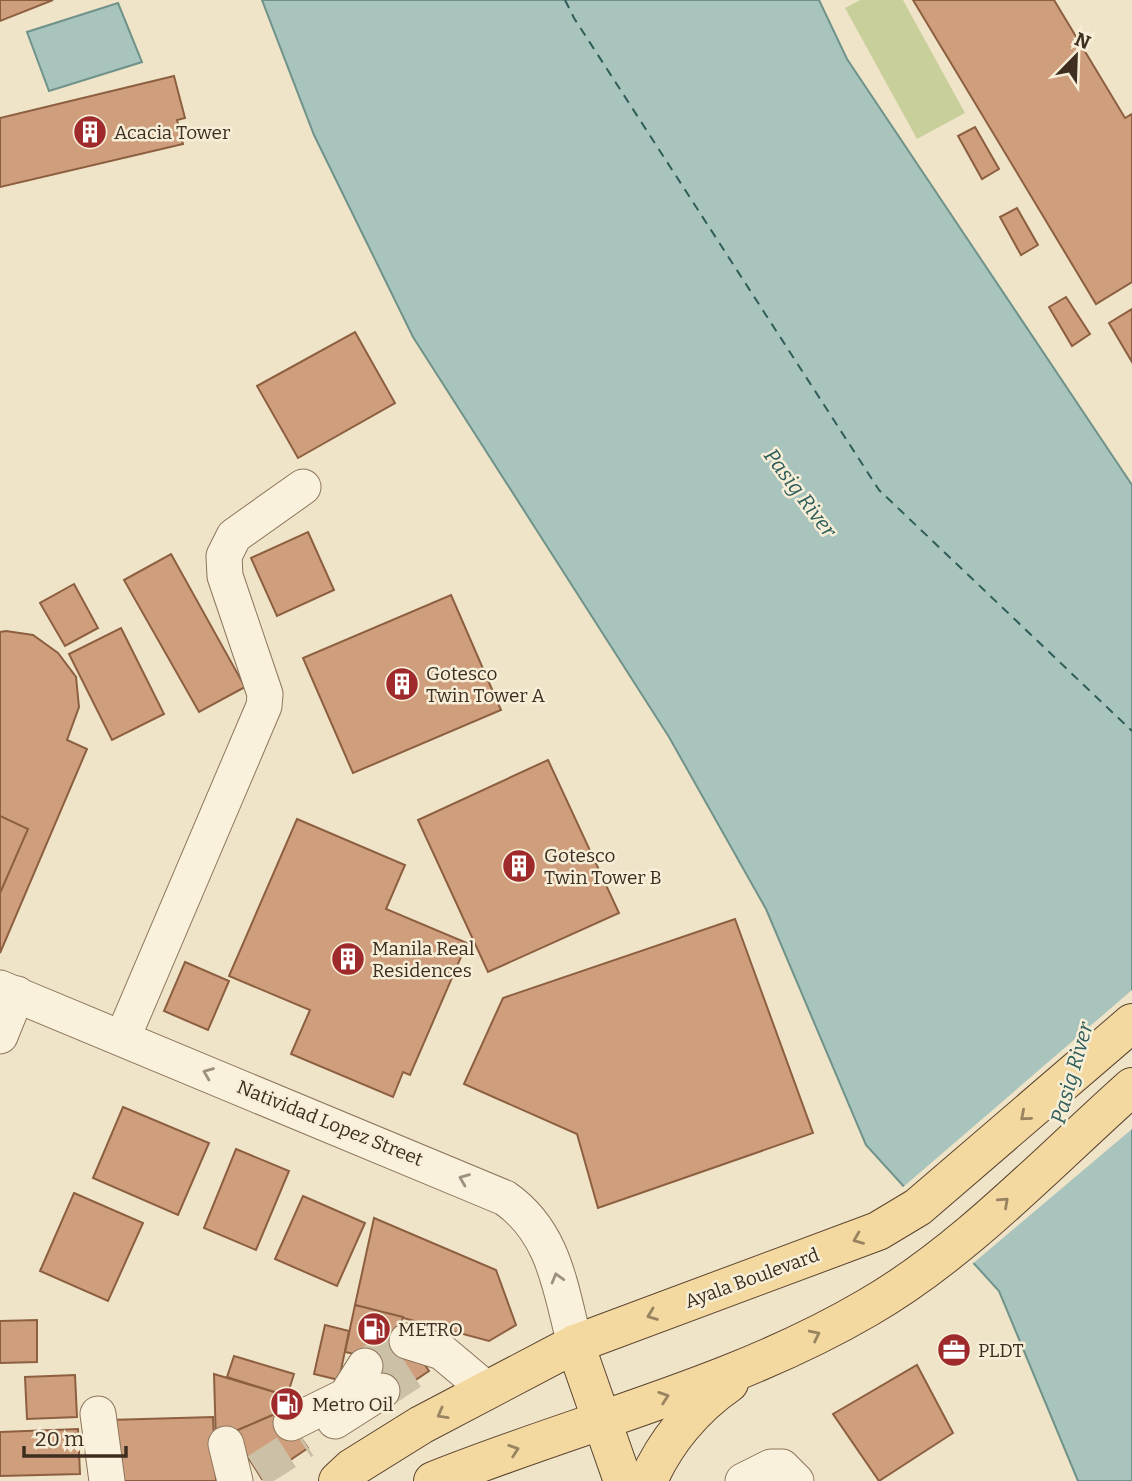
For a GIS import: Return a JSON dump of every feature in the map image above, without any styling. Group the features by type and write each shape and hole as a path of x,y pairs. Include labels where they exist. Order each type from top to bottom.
{"main road":[{"name":"Ayala Boulevard","path":"338,1481 378,1452 486,1389 575,1343 878,1231 918,1207 1132,1023"},
{"path":"433,1481 754,1365 867,1308 915,1278 954,1247 1132,1087"},
{"path":"575,1343 623,1481"},
{"path":"648,1481 668,1444 692,1414 754,1365"}],"street":[{"path":"123,1037 264,706 265,694 225,576 224,556 234,536 303,487"},
{"path":"0,1036 9,991"},
{"name":"Natividad Lopez Street","path":"9,991 505,1198 524,1211 539,1229 551,1256 575,1343"},
{"path":"424,1352 486,1389"},
{"path":"373,1378 316,1413 378,1452"},
{"path":"98,1414 107,1481"},
{"path":"743,1481 771,1467 782,1467 796,1481"}],"green space":[{"path":"860,0 903,0 965,113 917,139 845,8"}],"water":[{"name":"Pasig River","path":"262,0 819,0 847,59 1132,485 1132,1481 1078,1481 999,1291 866,1145 766,909 669,737 413,337 314,135"},
{"path":"118,3 142,62 49,91 27,32"}],"pier":[{"path":"1132,990 1132,1129 971,1265 902,1188"}],"building":[{"path":"0,0 53,0 0,21"},
{"path":"913,0 1054,0 1125,118 1132,114 1132,282 1096,304"},
{"name":"Acacia Tower","path":"174,76 185,118 177,120 183,144 0,187 0,118"},
{"path":"975,127 999,169 982,179 958,136"},
{"path":"1017,208 1038,245 1021,255 1000,217"},
{"path":"1066,297 1090,334 1072,346 1049,307"},
{"path":"1132,309 1132,362 1109,323"},
{"path":"355,332 395,403 298,458 257,386"},
{"path":"308,532 334,590 277,616 251,558"},
{"path":"171,554 245,687 199,712 124,580"},
{"path":"74,584 98,628 65,646 40,603"},
{"name":"Gotesco Twin Tower A","path":"451,595 501,710 353,773 303,658"},
{"path":"121,628 164,714 112,740 69,654"},
{"path":"0,632 33,635 58,653 76,677 79,707 67,740 87,749 0,953"},
{"name":"Gotesco Twin Tower B","path":"548,760 619,913 488,972 418,820"},
{"path":"0,816 28,829 0,893"},
{"name":"Manila Real Residences","path":"297,819 405,865 386,909 467,943 410,1075 403,1072 393,1097 291,1054 310,1010 229,976"},
{"path":"735,919 813,1133 598,1208 577,1134 464,1084 503,998"},
{"path":"185,962 229,981 208,1030 164,1011"},
{"path":"123,1107 209,1143 178,1215 93,1178"},
{"path":"236,1149 289,1171 256,1250 204,1228"},
{"path":"74,1193 143,1223 108,1301 40,1271"},
{"path":"303,1196 365,1223 337,1286 275,1259"},
{"path":"374,1218 496,1270 516,1325 489,1341 355,1305"},
{"name":"METRO","path":"355,1305 403,1317 400,1328 359,1355 345,1352"},
{"path":"37,1320 37,1362 0,1363 0,1321"},
{"path":"325,1325 349,1331 339,1380 314,1374"},
{"path":"400,1328 429,1371 387,1399 359,1355"},
{"path":"234,1356 294,1374 287,1396 227,1377"},
{"path":"917,1365 953,1433 879,1481 833,1414"},
{"path":"214,1374 287,1396 282,1411 238,1430 237,1444 216,1443"},
{"path":"75,1375 77,1417 27,1419 25,1377"},
{"path":"282,1411 308,1448 262,1479 237,1440 238,1430"},
{"path":"213,1417 216,1481 116,1481 109,1420"},
{"path":"78,1429 80,1474 0,1476 0,1432"}],"ferry route":[{"path":"565,0 574,18 879,490 1132,731"}],"tunnel":[{"path":"365,1366 407,1341"},
{"path":"382,1391 424,1364"},
{"path":"257,1471 304,1441"}],"place":[{"name":"Acacia Tower","path":"90,132"},
{"name":"Gotesco Twin Tower A","path":"402,684"},
{"name":"Gotesco Twin Tower B","path":"519,866"},
{"name":"Manila Real Residences","path":"348,959"},
{"name":"METRO","path":"374,1329"},
{"name":"PLDT","path":"954,1350"},
{"name":"Metro Oil","path":"287,1404"}]}
